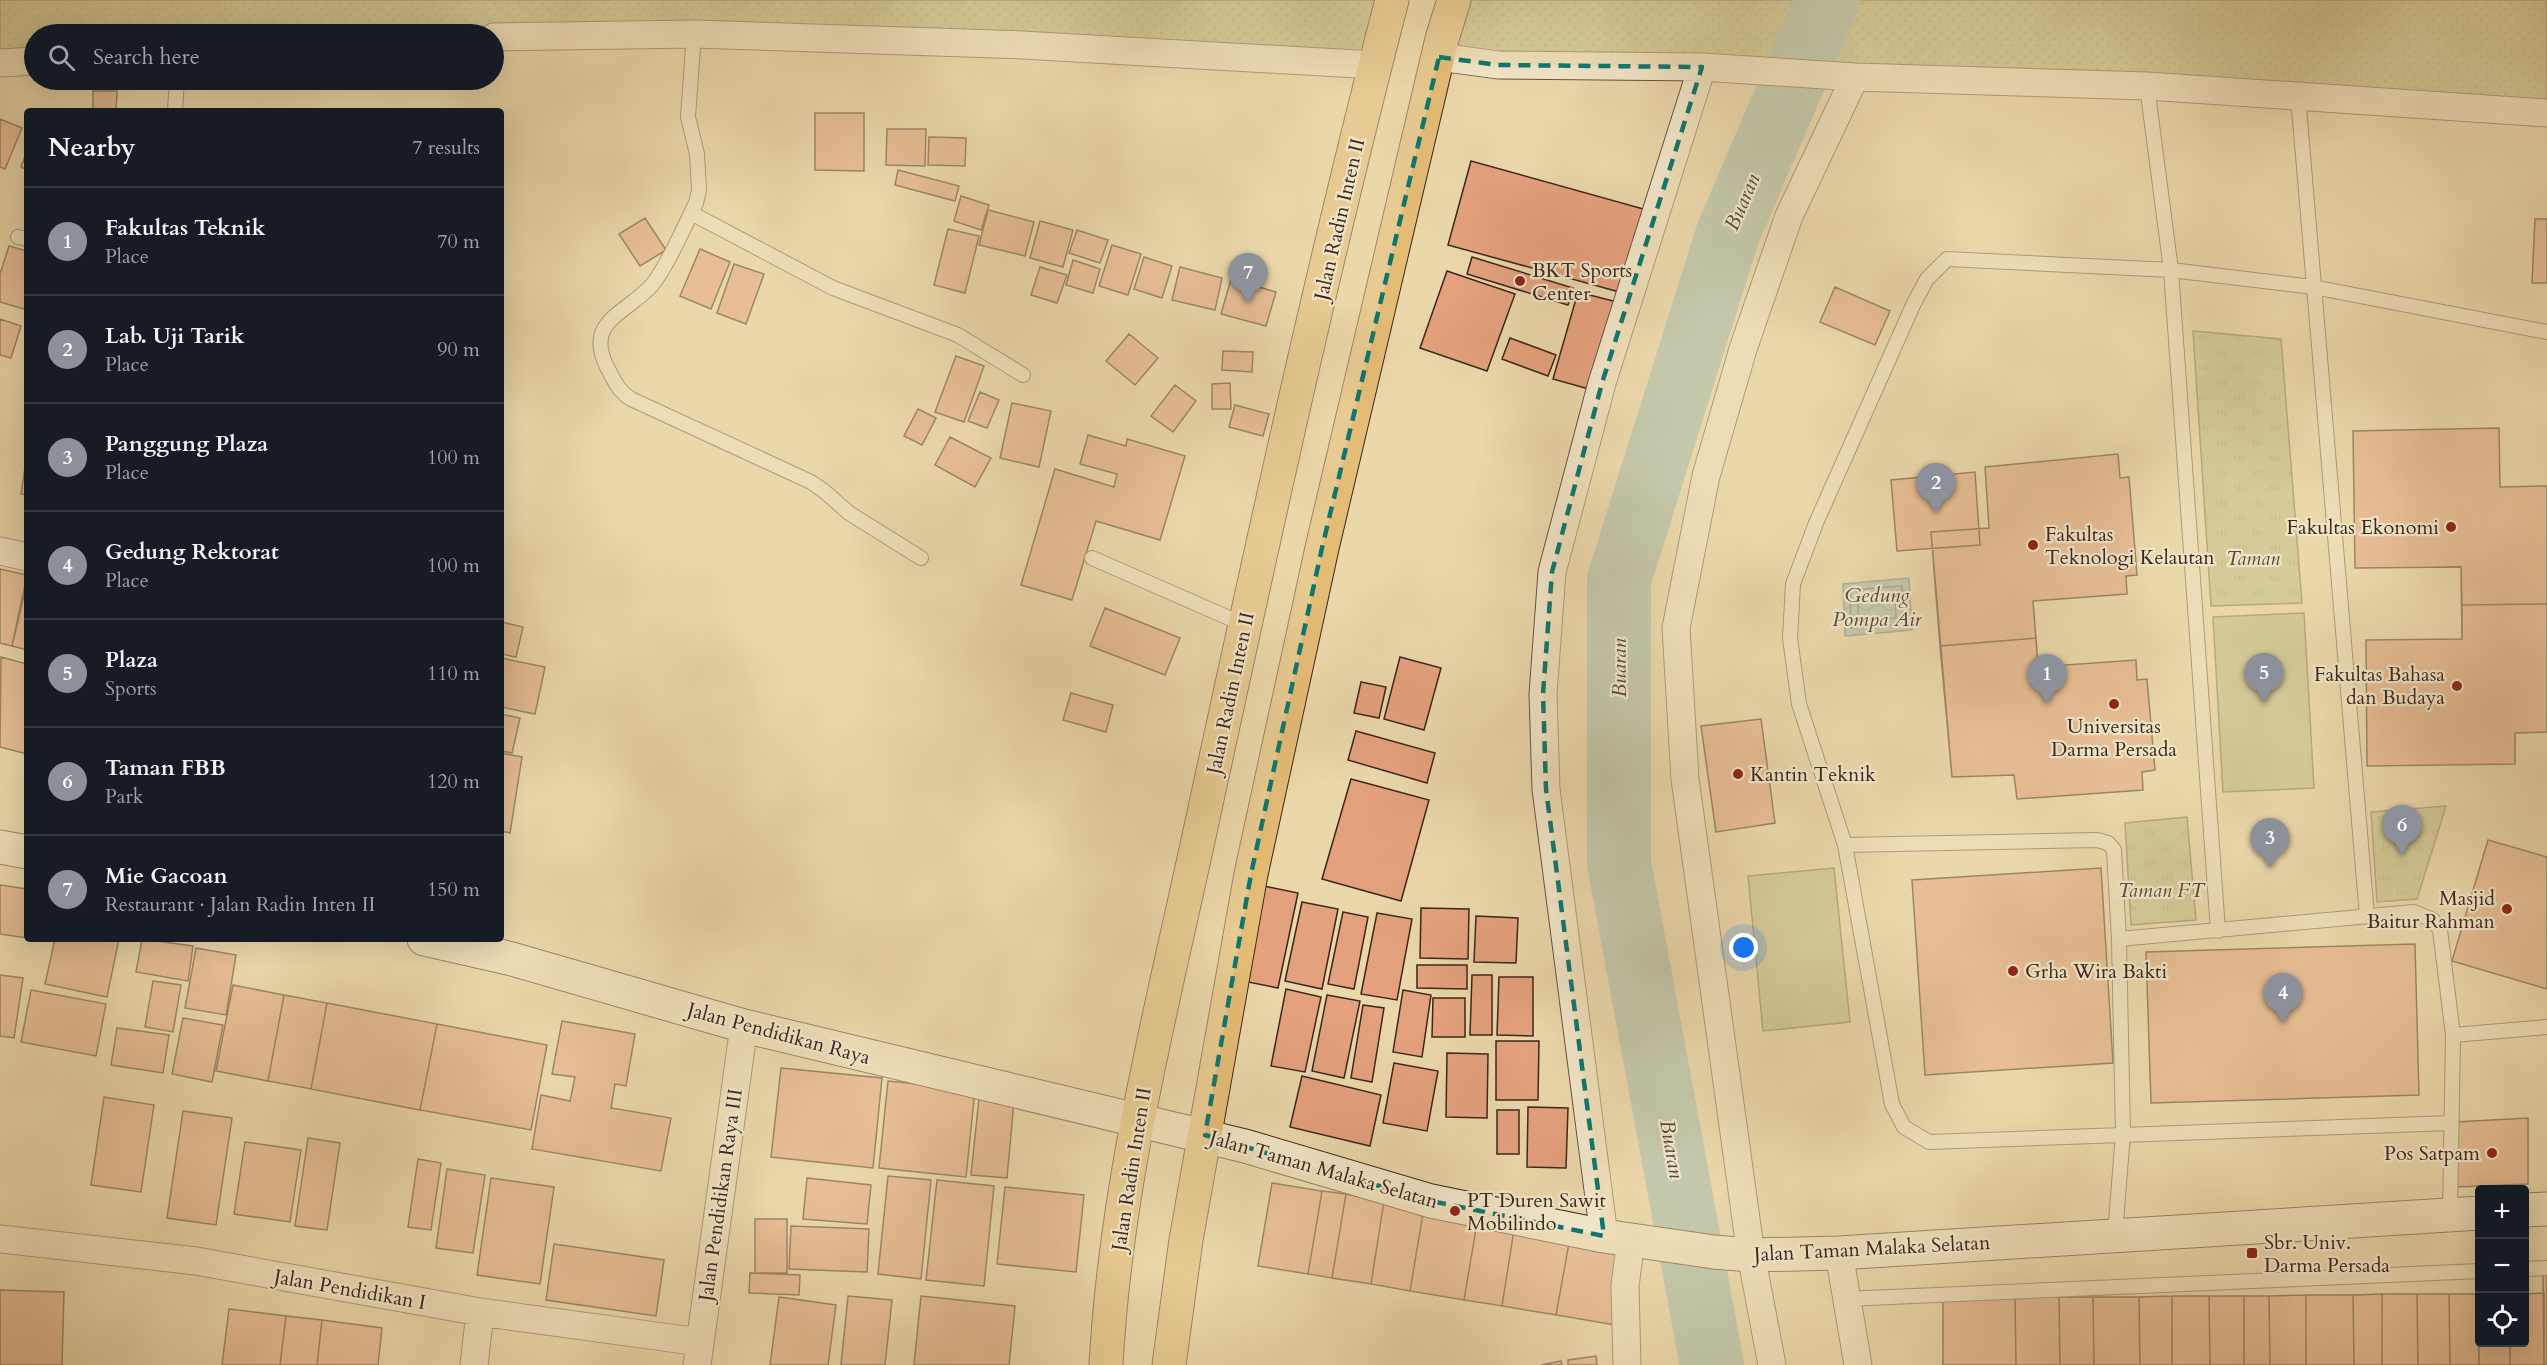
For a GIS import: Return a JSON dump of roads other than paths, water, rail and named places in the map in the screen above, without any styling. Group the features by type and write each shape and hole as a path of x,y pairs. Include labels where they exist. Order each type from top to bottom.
{"main road":[{"path":"1169,1365 1186,1240 1259,839 1322,548 1440,48 1454,0"},
{"name":"Jalan Radin Inten II","path":"1106,1365 1109,1309 1136,1119 1245,625 1389,13"}],"street":[{"path":"504,37 694,34 1023,45 1375,65"},
{"path":"1440,48 1498,65 1702,67 1855,77 2147,86 2547,113"},
{"path":"0,63 24,62"},
{"path":"1627,1365 1625,1239 1546,789 1543,694 1552,572 1602,384 1702,67"},
{"path":"1772,1365 1751,1255 1685,779 1676,628 1706,476 1743,349 1789,216 1855,77"},
{"path":"0,551 24,556"},
{"path":"0,847 24,851"},
{"name":"Jalan Pendidikan Raya","path":"447,942 744,1026 1136,1119"},
{"name":"Jalan Pendidikan Raya III","path":"698,1354 744,1026"},
{"name":"Jalan Taman Malaka Selatan","path":"1136,1119 1205,1136 1431,1202 1625,1239 1751,1255 1839,1253 2115,1234 2465,1214"},
{"path":"2529,1210 2547,1209"},
{"name":"Jalan Pendidikan I","path":"0,1239 196,1261 698,1354"},
{"path":"1839,1253 1858,1365"},
{"path":"474,1365 480,1312"}],"lane":[{"path":"694,34 688,117 697,154 699,190 691,213 653,283 603,328 599,336 599,347 621,392 811,482 849,513 921,558"},
{"path":"2147,86 2171,270 2218,931"},
{"path":"175,108 176,90"},
{"path":"2298,96 2367,916"},
{"path":"691,213 833,288 958,335 1023,375"},
{"path":"2451,1123 1929,1142 1904,1127 1892,1104 1845,845 1799,704 1790,638 1793,584 1816,523 1927,279 1947,259 2171,270 2313,288 2547,332"},
{"path":"1092,558 1245,625"},
{"path":"1845,845 2097,840 2108,843 2115,856 2123,1134 2115,1234"},
{"path":"2119,939 2414,912 2433,920 2440,930 2453,1035 2451,1123 2465,1214"},
{"path":"2453,1035 2547,1027"},
{"path":"2529,1269 2547,1268"},
{"path":"1845,1299 2475,1271"}],"water":[{"name":"Gedung Pompa Air","path":"1909,578 1912,630 1845,636 1843,584"}],"waterway":[{"name":"Buaran","path":"1712,1365 1619,863 1619,580 1728,233 1828,0"}],"place":[{"name":"BKT Sports Center","path":"1520,281"},
{"name":"Mie Gacoan","path":"1248,303"},
{"name":"Lab. Uji Tarik","path":"1936,513"},
{"name":"Fakultas Ekonomi","path":"2451,527"},
{"name":"Fakultas Teknologi Kelautan","path":"2033,545"},
{"name":"Fakultas Bahasa dan Budaya","path":"2457,686"},
{"name":"Plaza","path":"2264,703"},
{"name":"Fakultas Teknik","path":"2047,704"},
{"name":"Universitas Darma Persada","path":"2114,704"},
{"name":"Kantin Teknik","path":"1738,774"},
{"name":"Taman FBB","path":"2402,855"},
{"name":"Panggung Plaza","path":"2270,868"},
{"name":"Masjid Baitur Rahman","path":"2507,909"},
{"name":"Grha Wira Bakti","path":"2013,971"},
{"name":"Gedung Rektorat","path":"2283,1023"},
{"name":"Pos Satpam","path":"2492,1153"},
{"name":"PT Duren Sawit Mobilindo","path":"1455,1211"},
{"name":"Sbr. Univ. Darma Persada","path":"2252,1253"}],"park label":[{"name":"Taman","path":"2253,558"},
{"name":"Taman FT","path":"2161,890"}]}
